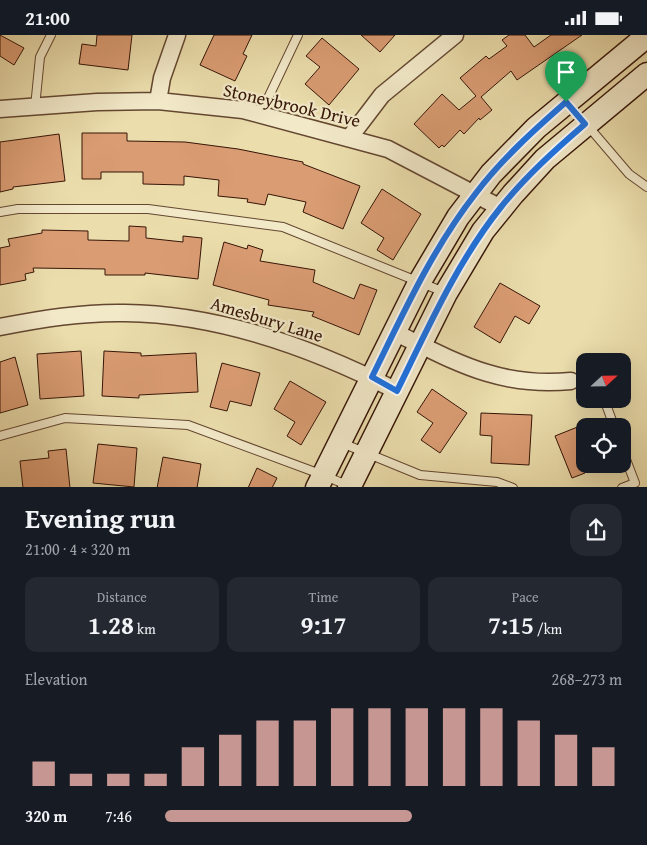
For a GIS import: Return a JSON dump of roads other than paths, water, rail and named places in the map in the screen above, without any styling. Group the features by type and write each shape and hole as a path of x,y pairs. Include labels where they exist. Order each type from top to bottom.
{"main road":[{"path":"320,481 419,283 446,236 475,194 507,156 566,102 647,36"},
{"path":"349,487 446,293 472,249 501,208 545,159 647,74"},
{"path":"566,102 585,124"}],"street":[{"path":"158,101 162,78 176,35"},
{"path":"350,137 382,95 455,35"},
{"name":"Stoneybrook Drive","path":"0,109 158,101 243,111 350,137 388,149 501,208"},
{"name":"Amesbury Lane","path":"0,327 29,321 99,314 126,313 196,319 263,335 318,354 372,377 397,391"},
{"path":"394,332 485,374 520,381 576,380"}],"lane":[{"path":"35,107 40,57 51,35"},
{"path":"260,115 298,35"},
{"path":"585,124 629,174 647,187"},
{"path":"0,212 18,209 148,209 283,227 446,293"},
{"path":"0,436 65,418 188,425 320,481 349,487"},
{"path":"339,441 420,475 497,482 513,487"},
{"path":"622,487 635,483 631,473"}]}
